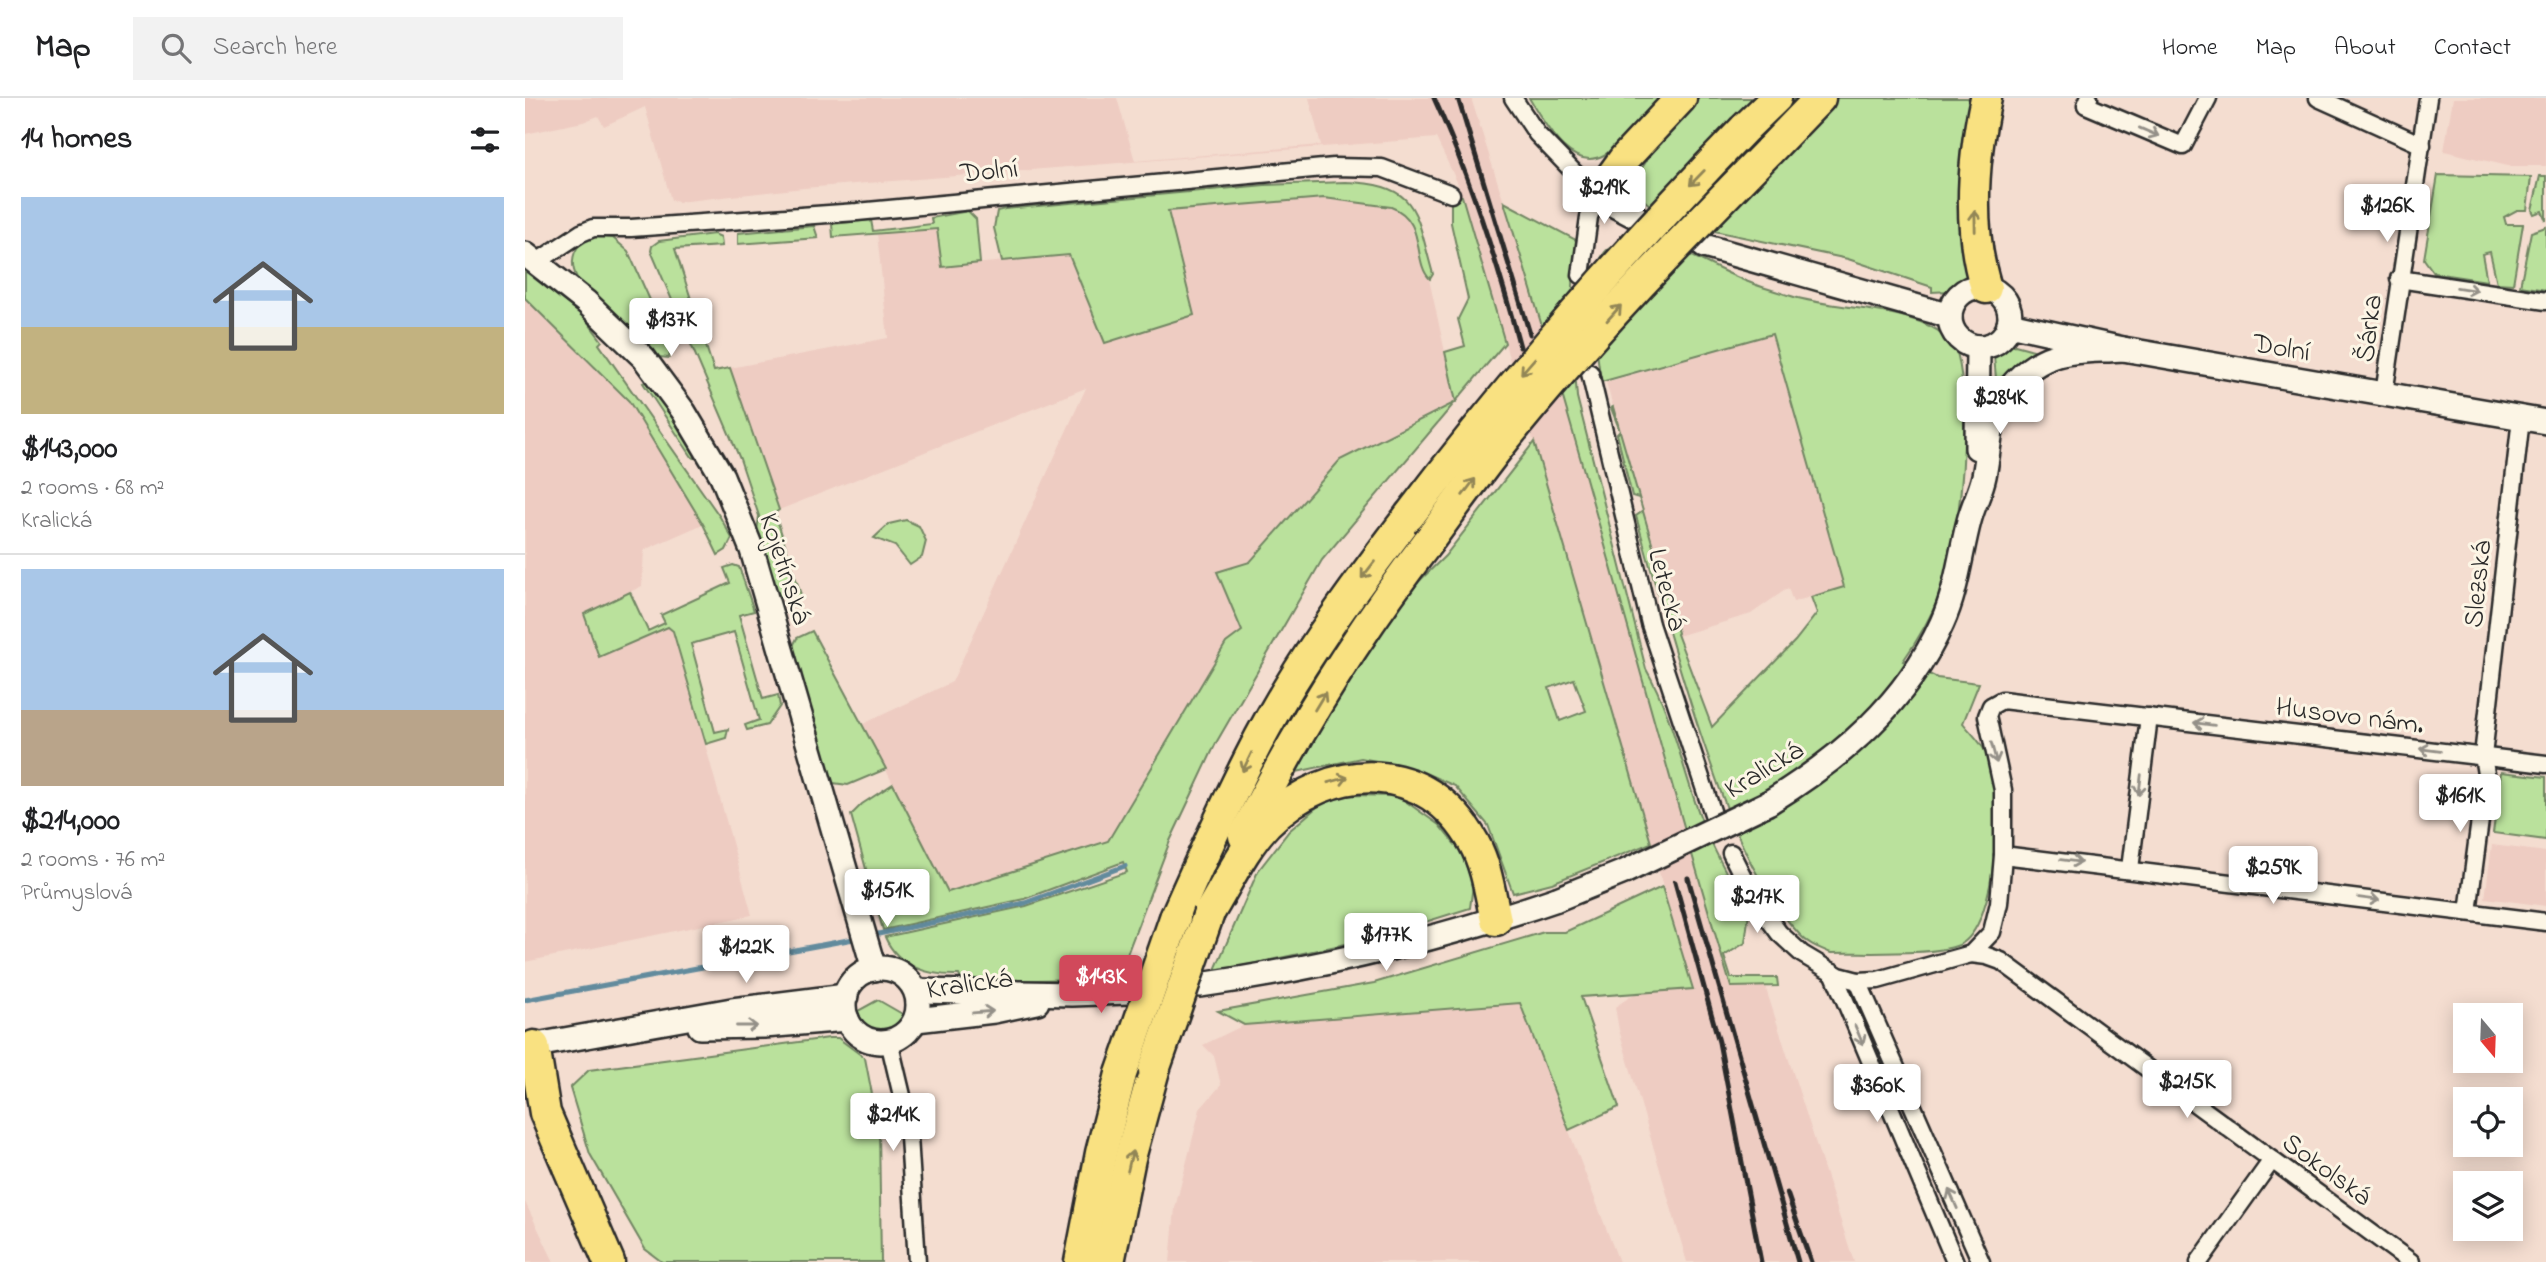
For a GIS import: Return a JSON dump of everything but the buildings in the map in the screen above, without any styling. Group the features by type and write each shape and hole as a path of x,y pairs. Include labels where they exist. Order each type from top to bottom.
{"highway":[{"path":"1597,196 1632,150 1681,98"},
{"path":"1080,1262 1101,1153 1121,1074 1175,918 1250,755 1298,672 1355,586 1483,419 1633,244 1776,98"},
{"path":"1109,1262 1130,1158 1154,1070 1209,913 1278,769 1379,606 1504,440 1573,358 1820,98"},
{"path":"1986,98 1978,140 1975,186 1976,247 1986,288"},
{"path":"1209,913 1251,844 1281,811 1329,782 1376,776 1392,778 1425,793 1464,828 1486,872 1496,920"},
{"path":"529,1047 545,1113 608,1262"},
{"path":"1060,1262 1101,1153"}],"main road":[{"path":"1597,196 1635,216"},
{"path":"1704,246 1950,316"},
{"name":"Kojetínská","path":"531,258 586,302 644,358 684,412 722,476 752,550 873,964"},
{"path":"1986,288 2005,301 2010,324 1998,341 1978,347 1958,337 1950,316 1954,302 1965,292 1986,288"},
{"name":"Dolní","path":"2010,324 2123,349 2546,422"},
{"path":"1969,521 1977,448 1978,347"},
{"name":"Kralická","path":"1200,985 1372,954 1496,920 1557,899 1636,867 1768,803 1844,752 1904,688 1943,622 1959,570 1969,521 1982,485 1995,412 2015,382 2034,366 2055,356 2123,349"},
{"path":"873,964 902,974 916,991 919,1003 916,1020 905,1033 889,1041 864,1037 847,1019 846,996 854,980 873,964"},
{"name":"Kralická","path":"916,991 1072,994 1128,992"},
{"name":"Kralická","path":"916,1020 994,1012 1072,994"},
{"path":"529,1047 732,1010 846,996"},
{"path":"655,1026 764,1026 847,1019"}],"street":[{"path":"1513,98 1549,149 1597,196 1589,217 1581,275"},
{"path":"2089,98 2086,105 2183,146 2208,98"},
{"path":"2318,98 2422,145"},
{"name":"Šárka","path":"2384,394 2428,98"},
{"name":"Dolní","path":"531,258 593,228 631,228 857,212 1343,166 1382,168 1451,194"},
{"path":"2399,279 2546,301"},
{"name":"Letecká","path":"1590,373 1650,624 1713,814"},
{"name":"Slezská","path":"2468,912 2486,774 2483,756 2521,418"},
{"name":"Husovo nám.","path":"2003,855 2003,790 1987,716 1996,702 2008,699 2546,764"},
{"path":"2130,869 2149,717"},
{"path":"1731,853 1754,899 1779,933 1802,954 1833,972 1858,981 1878,980 1971,954 1991,932 1999,903 2003,855 2546,922"},
{"name":"Sokolská","path":"1971,954 2001,961 2411,1262"},
{"path":"1833,972 1955,1262"},
{"path":"1858,981 1981,1262"},
{"path":"889,1041 908,1121 917,1262"},
{"path":"2199,1262 2273,1160"}],"shaded area":[{"path":"525,98 1117,98 1135,161 1321,145 1309,98 1471,98 1537,307 1730,987 1765,986 1854,1262 1687,1262 1619,1030 1615,1007 1637,992 1693,989 1459,186 1436,138 804,188 678,202 671,200 645,107 604,126 598,116 583,122 525,134"},
{"path":"2453,98 2546,98 2546,166 2508,166 2444,151"},
{"path":"1324,198 1391,207 1401,211 1409,220 1429,279 1456,402 1340,460 1250,562 1217,572 1243,631 1226,643 1108,841 947,892 863,724 952,682 1086,388 779,510 730,368 888,338 877,233 937,229 943,267 1069,255 1064,221"},
{"path":"525,298 629,401 703,524 644,550 642,586 585,614 599,657 668,627 674,631 752,915 525,962"},
{"path":"1772,334 1844,587 1793,602 1788,588 1751,614 1678,636 1606,382"},
{"path":"2492,845 2546,852 2546,906 2485,898"},
{"path":"1520,1003 1619,1262 1170,1262 1175,1208 1200,1109 1221,1085 1214,1056 1203,1045 1244,1025"},
{"path":"525,1202 554,1262 525,1262"}],"green space":[{"path":"1529,98 1974,98 1971,279 1950,291 1932,292 1932,287 1848,259 1705,229 1651,206 1640,197 1636,177 1655,148 1631,129 1604,155 1591,159 1579,157 1559,142"},
{"path":"2438,175 2531,177 2527,210 2517,210 2504,217 2506,224 2523,224 2513,284 2497,283 2490,252 2482,254 2487,281 2434,273 2424,259"},
{"path":"2540,176 2546,176 2546,221 2542,211 2534,214 2532,210"},
{"path":"1345,182 1388,188 1410,206 1417,218 1433,274 1430,279 1421,262 1410,221 1391,207 1324,198 1168,211 1194,315 1105,343 1069,255 1002,261 994,228 997,211 1005,209 1265,185"},
{"path":"1451,194 1462,196 1505,343 1456,401 1445,352 1465,346 1458,319 1468,299 1451,223"},
{"path":"1504,202 1576,240 1571,316 1577,397 1646,669 1670,722 1705,829 1749,912 1745,943 1724,956 1731,978 1777,978 1778,986 1731,987 1563,398"},
{"path":"968,211 976,219 980,263 942,267 937,229 833,237 832,224 871,220 873,231 932,224 931,218"},
{"path":"814,226 818,238 738,244 738,233"},
{"path":"2546,227 2546,290 2520,286 2531,232"},
{"path":"714,234 721,237 722,246 675,249 714,371 730,368 779,510 775,513 802,598 792,600 776,594 757,532 759,516 740,459 651,251 652,246 659,241"},
{"path":"595,236 613,238 628,251 671,347 669,358 659,357 577,278 573,265 575,252 582,243"},
{"path":"1632,238 1647,240 1791,296 1918,321 1954,342 1960,367 1964,433 1963,469 1954,540 1939,596 1923,630 1903,661 1937,678 1979,683 1963,723 1984,749 1992,771 1996,824 1994,855 1983,912 1972,933 1959,945 1932,951 1831,953 1803,938 1782,914 1753,868 1741,843 1712,767 1676,657 1636,516 1643,511 1677,634 1712,727 1795,641 1817,613 1811,597 1844,587 1772,334 1601,382 1593,294 1600,261 1612,247"},
{"path":"525,271 583,316 602,341 599,344 720,517 732,538 726,550 718,555 703,524 629,401 525,298"},
{"path":"2015,345 2041,352 1997,389 1994,356 2001,349"},
{"path":"647,381 698,455 697,459 692,457 643,383"},
{"path":"1455,403 1322,560 1216,743 1170,841 1118,978 962,982 959,975 937,974 916,968 898,956 885,937 1026,906 1127,872 1123,862 1024,899 883,930 851,815 862,804 893,784 948,892 1108,841 1226,643 1242,631 1217,572 1250,562 1340,460"},
{"path":"1620,431 1642,507 1639,498 1632,496 1617,434"},
{"path":"1534,442 1651,843 1552,883 1513,893 1488,825 1455,786 1416,769 1361,758 1292,773 1407,593 1445,556","holes":["1574,679 1586,711 1560,721 1549,688"]},
{"path":"906,520 919,526 926,541 922,557 910,565 895,546 874,538 889,524"},
{"path":"733,565 739,567 754,611 739,615 763,699 778,695 780,706 767,725 747,730 745,725 759,720 734,632 691,644 715,732 728,729 726,738 706,744 673,631 668,627 599,657 584,614 630,592 648,631 665,623 661,615 730,583 724,568"},
{"path":"812,631 886,769 848,785 833,783 830,777 791,650 797,638"},
{"path":"2501,772 2546,777 2546,840 2493,833"},
{"path":"1350,795 1398,796 1439,825 1462,853 1473,885 1470,908 1374,938 1214,972 1258,871 1289,831 1324,801"},
{"path":"1662,887 1693,989 1581,997 1619,1107 1569,1130 1520,1003 1244,1025 1218,1011 1374,983 1544,932 1565,932"},
{"path":"878,1000 904,1015 894,1027 878,1030 866,1026 856,1012"},
{"path":"838,1038 865,1058 879,1130 881,1262 662,1262 645,1249 590,1154 570,1088 589,1070"}],"waterway":[{"path":"869,936 1025,903 1125,866"},
{"path":"525,1000 859,938"}],"railway":[{"path":"1434,98 1482,221 1520,347"},
{"path":"1458,98 1530,334"},
{"path":"1688,878 1798,1262"},
{"path":"1675,882 1719,1042 1761,1262"},
{"path":"1787,1193 1811,1262"}]}
